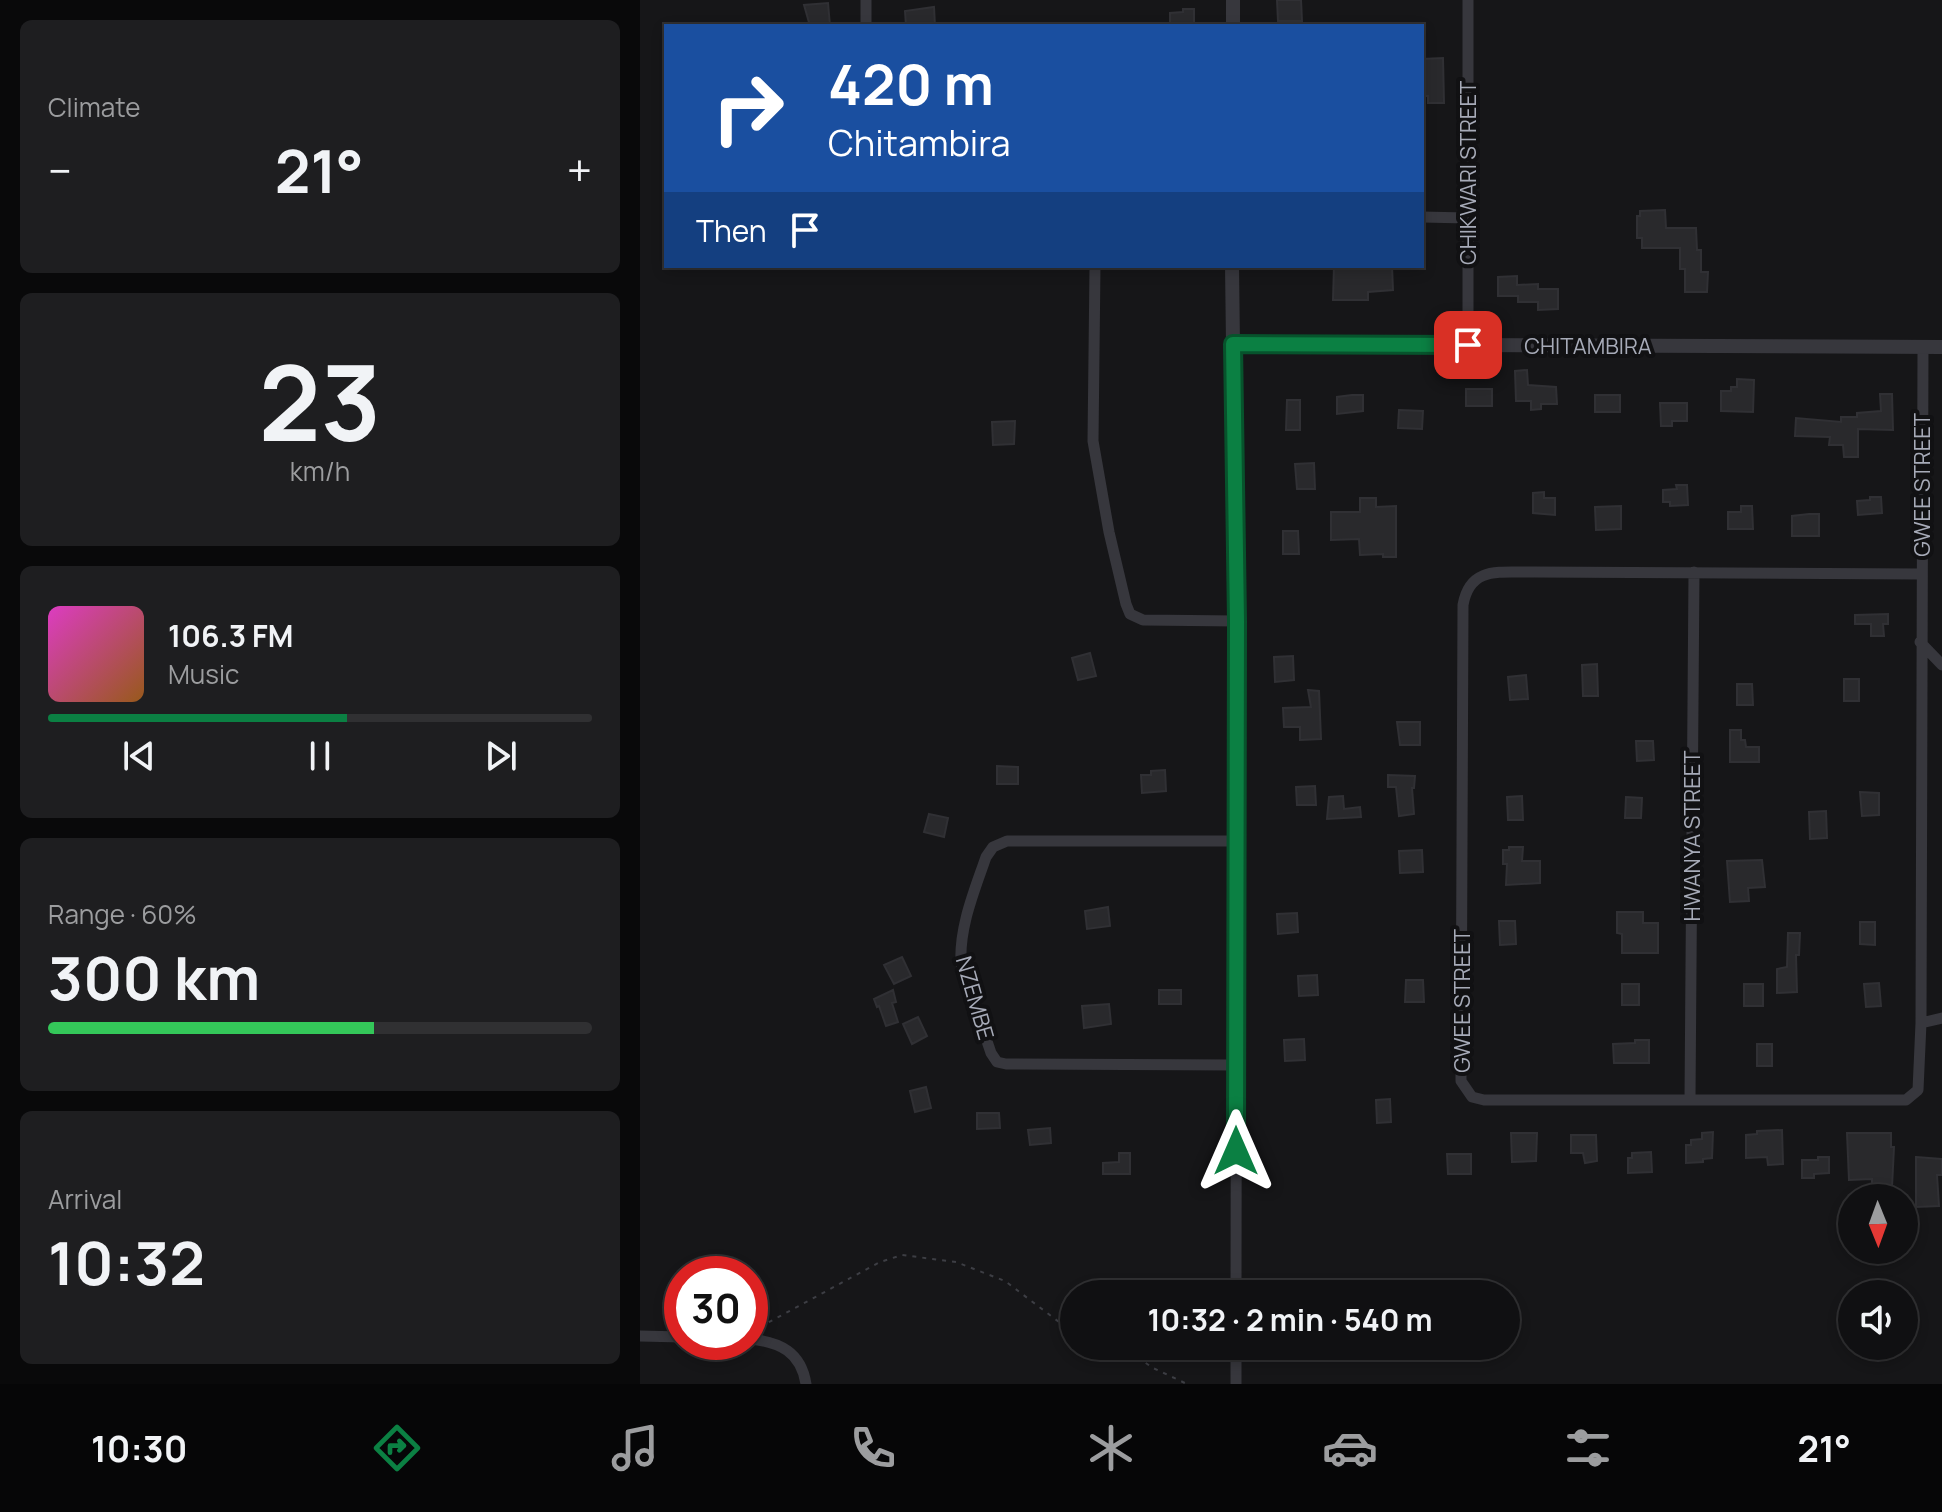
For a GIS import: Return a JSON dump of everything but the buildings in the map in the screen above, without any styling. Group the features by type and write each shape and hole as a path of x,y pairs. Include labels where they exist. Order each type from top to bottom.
{"street":[{"path":"866,0 866,24"},
{"path":"1233,0 1233,24"},
{"name":"CHIKWARI STREET","path":"1468,0 1468,345"},
{"path":"1424,217 1467,218"},
{"path":"1095,268 1093,441 1109,532 1130,614 1143,620 1237,621"},
{"path":"1232,268 1237,621 1236,1280"},
{"name":"CHITAMBIRA","path":"1233,344 1942,347"},
{"name":"GWEE STREET","path":"1921,574 1534,572 1487,574 1474,579 1463,605 1461,1081 1472,1097 1484,1100 1906,1100 1918,1090 1921,1023 1923,347"},
{"name":"HWANYA STREET","path":"1690,1099 1694,572"},
{"path":"1920,642 1942,665"},
{"name":"NZEMBE","path":"1235,841 1007,841 993,847 986,857 962,929 960,949 961,964 991,1053 997,1062 1236,1065"},
{"path":"1921,1023 1942,1018"},
{"path":"640,1336 664,1337"},
{"path":"768,1341 790,1351 800,1363 806,1384"},
{"path":"1236,1360 1236,1384"}],"path":[{"path":"768,1320 880,1262 902,1255 956,1262 1005,1281 1060,1323"},
{"path":"1141,1360 1187,1384"}],"route":[{"path":"1236,1151 1237,621 1233,344 1468,345"}]}
